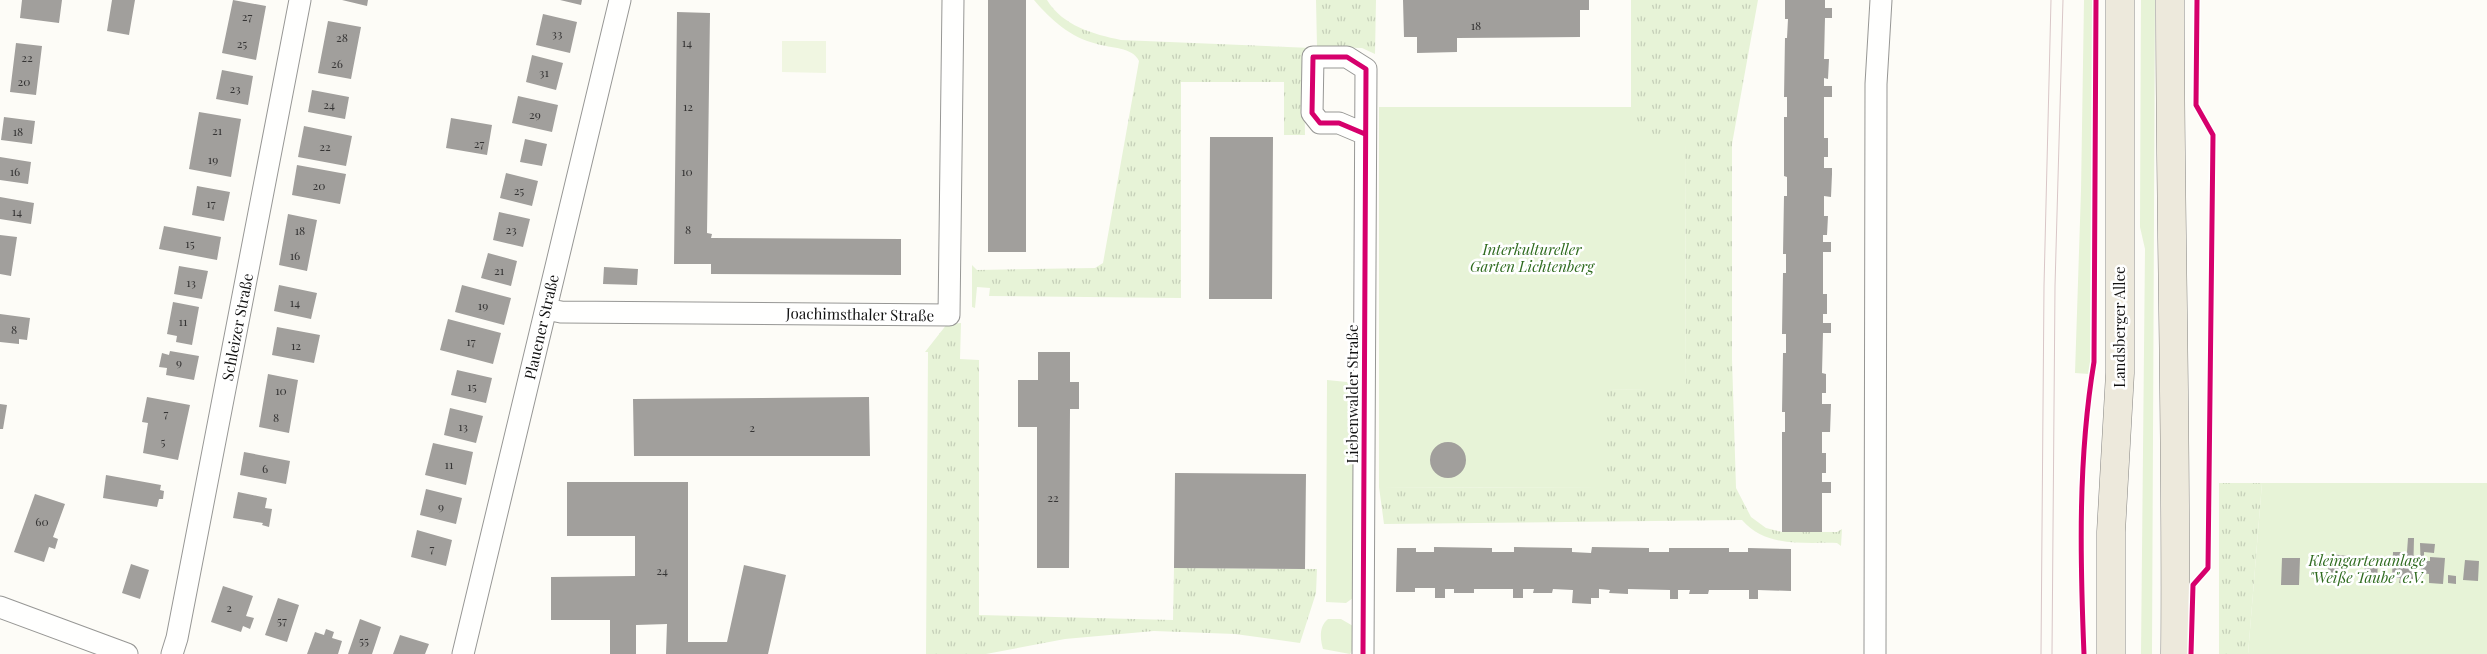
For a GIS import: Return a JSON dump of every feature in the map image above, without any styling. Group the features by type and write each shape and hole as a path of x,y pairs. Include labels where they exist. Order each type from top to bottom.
{"main road":[{"name":"Landsberger Allee","path":"2111,654 2111,532 2120,373 2120,0"},
{"path":"2170,0 2175,416 2175,654"}],"street":[{"name":"Schleizer Straße","path":"172,654 177,638 300,0"},
{"name":"Plauener Straße","path":"463,654 620,0"},
{"name":"Joachimsthaler Straße","path":"546,309 562,312 949,315 953,0"},
{"path":"1875,654 1876,84 1881,0"},
{"name":"Liebenwalder Straße","path":"1363,654 1365,134"},
{"path":"0,607 127,654"}],"green space":[{"path":"1034,0 1047,0 1061,16 1080,28 1121,40 1311,48 1304,58 1305,135 1284,135 1284,82 1181,82 1181,298 989,296 990,288 977,287 975,308 972,307 972,265 977,270 1095,268 1103,263 1139,61 1132,53 1087,41 1070,33 1048,15"},
{"path":"1316,0 1376,0 1375,54 1362,48 1317,47"},
{"path":"1631,0 1758,0 1732,144 1732,359 1736,488 1751,517 1766,528 1782,532 1837,532 1842,529 1841,546 1837,543 1799,543 1774,539 1762,535 1742,520 1384,524 1379,487 1607,488 1607,390 1686,388 1685,140 1631,140"},
{"path":"2084,0 2095,0 2093,358 2089,374 2075,373 2081,191"},
{"path":"2141,0 2155,0 2152,654 2141,654 2145,249 2140,227"},
{"path":"782,41 826,41 826,73 782,72"},
{"name":"Interkultureller Garten Lichtenberg","path":"1379,107 1631,107 1631,140 1685,140 1686,389 1607,390 1607,488 1379,487"},
{"path":"961,323 960,359 979,360 979,615 1173,620 1174,568 1317,569 1316,593 1300,643 1235,634 1154,631 1065,639 986,654 926,654 928,352 925,352 947,324"},
{"path":"1327,380 1347,382 1355,389 1353,598 1346,603 1326,602"},
{"path":"2219,483 2262,483 2248,654 2219,654"},
{"name":"Kleingartenanlage \"Weiße Taube\" e.V.","path":"2262,483 2487,483 2487,654 2248,654"},
{"path":"1328,619 1341,619 1353,626 1353,649 1350,654 1323,649 1321,633 1323,625"}],"building":[{"path":"22,0 62,0 59,23 20,18"},
{"path":"112,0 135,0 129,35 107,31"},
{"path":"233,0 266,6 256,60 222,53"},
{"path":"342,0 368,0 367,6"},
{"path":"560,0 582,0 581,5"},
{"path":"988,0 1026,0 1026,252 988,252"},
{"path":"1403,0 1589,0 1589,10 1580,10 1580,37 1457,38 1457,52 1417,53 1417,37 1404,37"},
{"path":"1785,0 1825,0 1825,8 1832,8 1832,18 1825,18 1824,59 1829,59 1828,79 1824,78 1824,86 1832,86 1832,97 1824,97 1824,138 1828,138 1828,157 1824,157 1824,168 1832,168 1832,174 1831,197 1824,196 1824,216 1828,216 1827,235 1823,235 1823,242 1831,242 1831,252 1823,252 1823,294 1827,294 1827,314 1823,314 1823,323 1831,323 1831,333 1823,333 1822,373 1826,374 1826,393 1822,393 1822,404 1831,404 1830,432 1822,432 1822,453 1826,453 1826,473 1822,473 1822,482 1831,482 1831,493 1822,493 1822,532 1782,532 1782,432 1785,432 1785,412 1782,412 1783,353 1786,353 1786,334 1782,334 1783,273 1786,273 1786,254 1783,254 1784,196 1787,196 1787,177 1784,176 1784,117 1787,117 1787,97 1784,97 1785,38 1787,38 1788,19 1785,19"},
{"path":"677,12 710,13 707,233 712,234 711,238 901,239 901,275 711,274 711,264 674,264"},
{"path":"543,14 577,22 570,53 536,45"},
{"path":"328,21 361,27 351,79 318,73"},
{"path":"16,43 42,46 36,95 10,92"},
{"path":"532,55 563,63 556,90 526,82"},
{"path":"222,70 253,76 248,105 216,99"},
{"path":"312,90 349,97 345,119 308,112"},
{"path":"518,96 558,105 552,132 512,123"},
{"path":"199,112 241,119 231,177 189,169"},
{"path":"4,117 35,121 32,144 1,140"},
{"path":"451,118 492,125 487,155 446,148"},
{"path":"304,126 352,136 346,166 298,157"},
{"path":"1210,137 1273,137 1272,299 1209,299"},
{"path":"525,139 547,144 542,166 520,162"},
{"path":"0,157 31,162 28,184 0,180"},
{"path":"297,165 346,174 340,204 292,195"},
{"path":"506,173 538,181 532,206 500,198"},
{"path":"197,186 230,192 224,221 192,215"},
{"path":"0,197 34,203 31,224 0,219"},
{"path":"499,212 530,219 523,247 493,240"},
{"path":"288,214 317,220 307,271 279,265"},
{"path":"164,226 221,237 217,260 159,249"},
{"path":"0,235 17,237 11,276 0,274"},
{"path":"488,253 517,261 511,286 481,278"},
{"path":"179,266 208,271 202,299 174,294"},
{"path":"604,267 638,269 637,285 603,284"},
{"path":"279,285 317,293 311,319 274,311"},
{"path":"462,285 511,298 504,325 455,312"},
{"path":"173,302 199,307 192,345 176,342 177,336 167,334"},
{"path":"0,314 30,318 27,340 19,339 19,344 0,342"},
{"path":"448,319 501,333 493,364 440,350"},
{"path":"277,327 320,335 314,363 272,355"},
{"path":"170,351 199,356 194,380 166,375 167,368 159,367 162,353 169,355"},
{"path":"1038,352 1070,352 1070,382 1079,382 1079,409 1070,409 1069,568 1037,568 1037,427 1018,427 1018,380 1038,380"},
{"path":"457,370 492,378 486,403 451,395"},
{"path":"268,374 298,380 289,433 259,427"},
{"path":"147,397 190,405 178,460 143,453 148,423 142,422"},
{"path":"869,397 870,456 634,456 633,399"},
{"path":"0,404 7,405 3,429 0,429"},
{"path":"450,408 483,416 476,443 444,435"},
{"path":"1448,442 1455,443 1461,447 1465,453 1465,467 1461,473 1455,477 1448,478 1441,477 1435,473 1431,467 1430,460 1431,453 1435,447 1441,443"},
{"path":"433,443 473,452 466,485 425,475"},
{"path":"244,452 290,461 286,484 240,475"},
{"path":"1175,473 1306,474 1305,569 1174,568"},
{"path":"106,475 161,485 160,490 164,491 163,499 159,499 157,507 103,498"},
{"path":"567,482 688,482 688,642 727,642 744,565 786,575 768,654 666,654 667,624 636,625 636,654 610,654 610,620 551,620 551,577 635,576 635,536 567,536"},
{"path":"426,489 462,498 456,524 420,515"},
{"path":"238,492 267,498 265,508 272,509 269,527 262,525 263,523 233,518"},
{"path":"35,494 65,504 53,537 58,539 55,549 49,547 44,562 14,552"},
{"path":"417,530 452,540 446,566 411,557"},
{"path":"2408,538 2414,538 2413,579 2406,579 2406,583 2399,583 2400,578 2392,578 2393,552 2407,552"},
{"path":"2420,543 2435,544 2434,553 2424,552 2424,561 2430,561 2430,557 2445,558 2443,584 2429,583 2429,574 2421,573"},
{"path":"1434,547 1492,548 1492,552 1514,552 1514,547 1572,548 1572,552 1591,553 1592,547 1649,548 1649,552 1669,552 1669,548 1729,548 1729,552 1748,552 1748,548 1791,549 1791,591 1758,590 1758,599 1749,599 1749,590 1709,590 1708,594 1689,594 1690,590 1678,590 1678,599 1670,599 1670,590 1628,589 1628,594 1609,593 1610,590 1599,589 1599,598 1591,598 1591,604 1572,603 1573,590 1553,589 1552,593 1533,593 1534,589 1523,589 1523,598 1513,598 1513,589 1474,589 1474,593 1454,593 1454,589 1445,589 1445,598 1435,598 1435,588 1415,588 1415,592 1396,592 1397,548 1416,548 1416,552 1434,552"},
{"path":"2330,554 2348,556 2346,580 2327,579"},
{"path":"2282,558 2300,558 2299,585 2281,585"},
{"path":"2365,560 2378,560 2377,583 2364,583"},
{"path":"2465,560 2479,561 2478,581 2463,580"},
{"path":"131,564 149,570 140,599 122,593"},
{"path":"2448,575 2456,576 2456,584 2448,583"},
{"path":"223,586 253,596 246,616 254,618 250,629 243,626 241,632 211,622"},
{"path":"278,598 299,605 287,642 265,635"},
{"path":"360,619 381,627 372,654 348,654"},
{"path":"326,629 334,632 332,638 342,641 338,654 307,654 315,632 324,635"},
{"path":"400,635 429,644 425,654 393,654"}],"tram line":[{"path":"2041,654 2044,286 2051,0"},
{"path":"2052,654 2055,286 2063,0"}],"cycle path":[{"path":"2084,654 2081,544 2085,434 2094,362 2096,0"},
{"path":"2191,654 2193,585 2208,568 2213,135 2196,105 2197,0"},
{"path":"1363,654 1366,69 1347,57 1313,57 1312,113 1320,123 1339,123 1365,134"}]}
